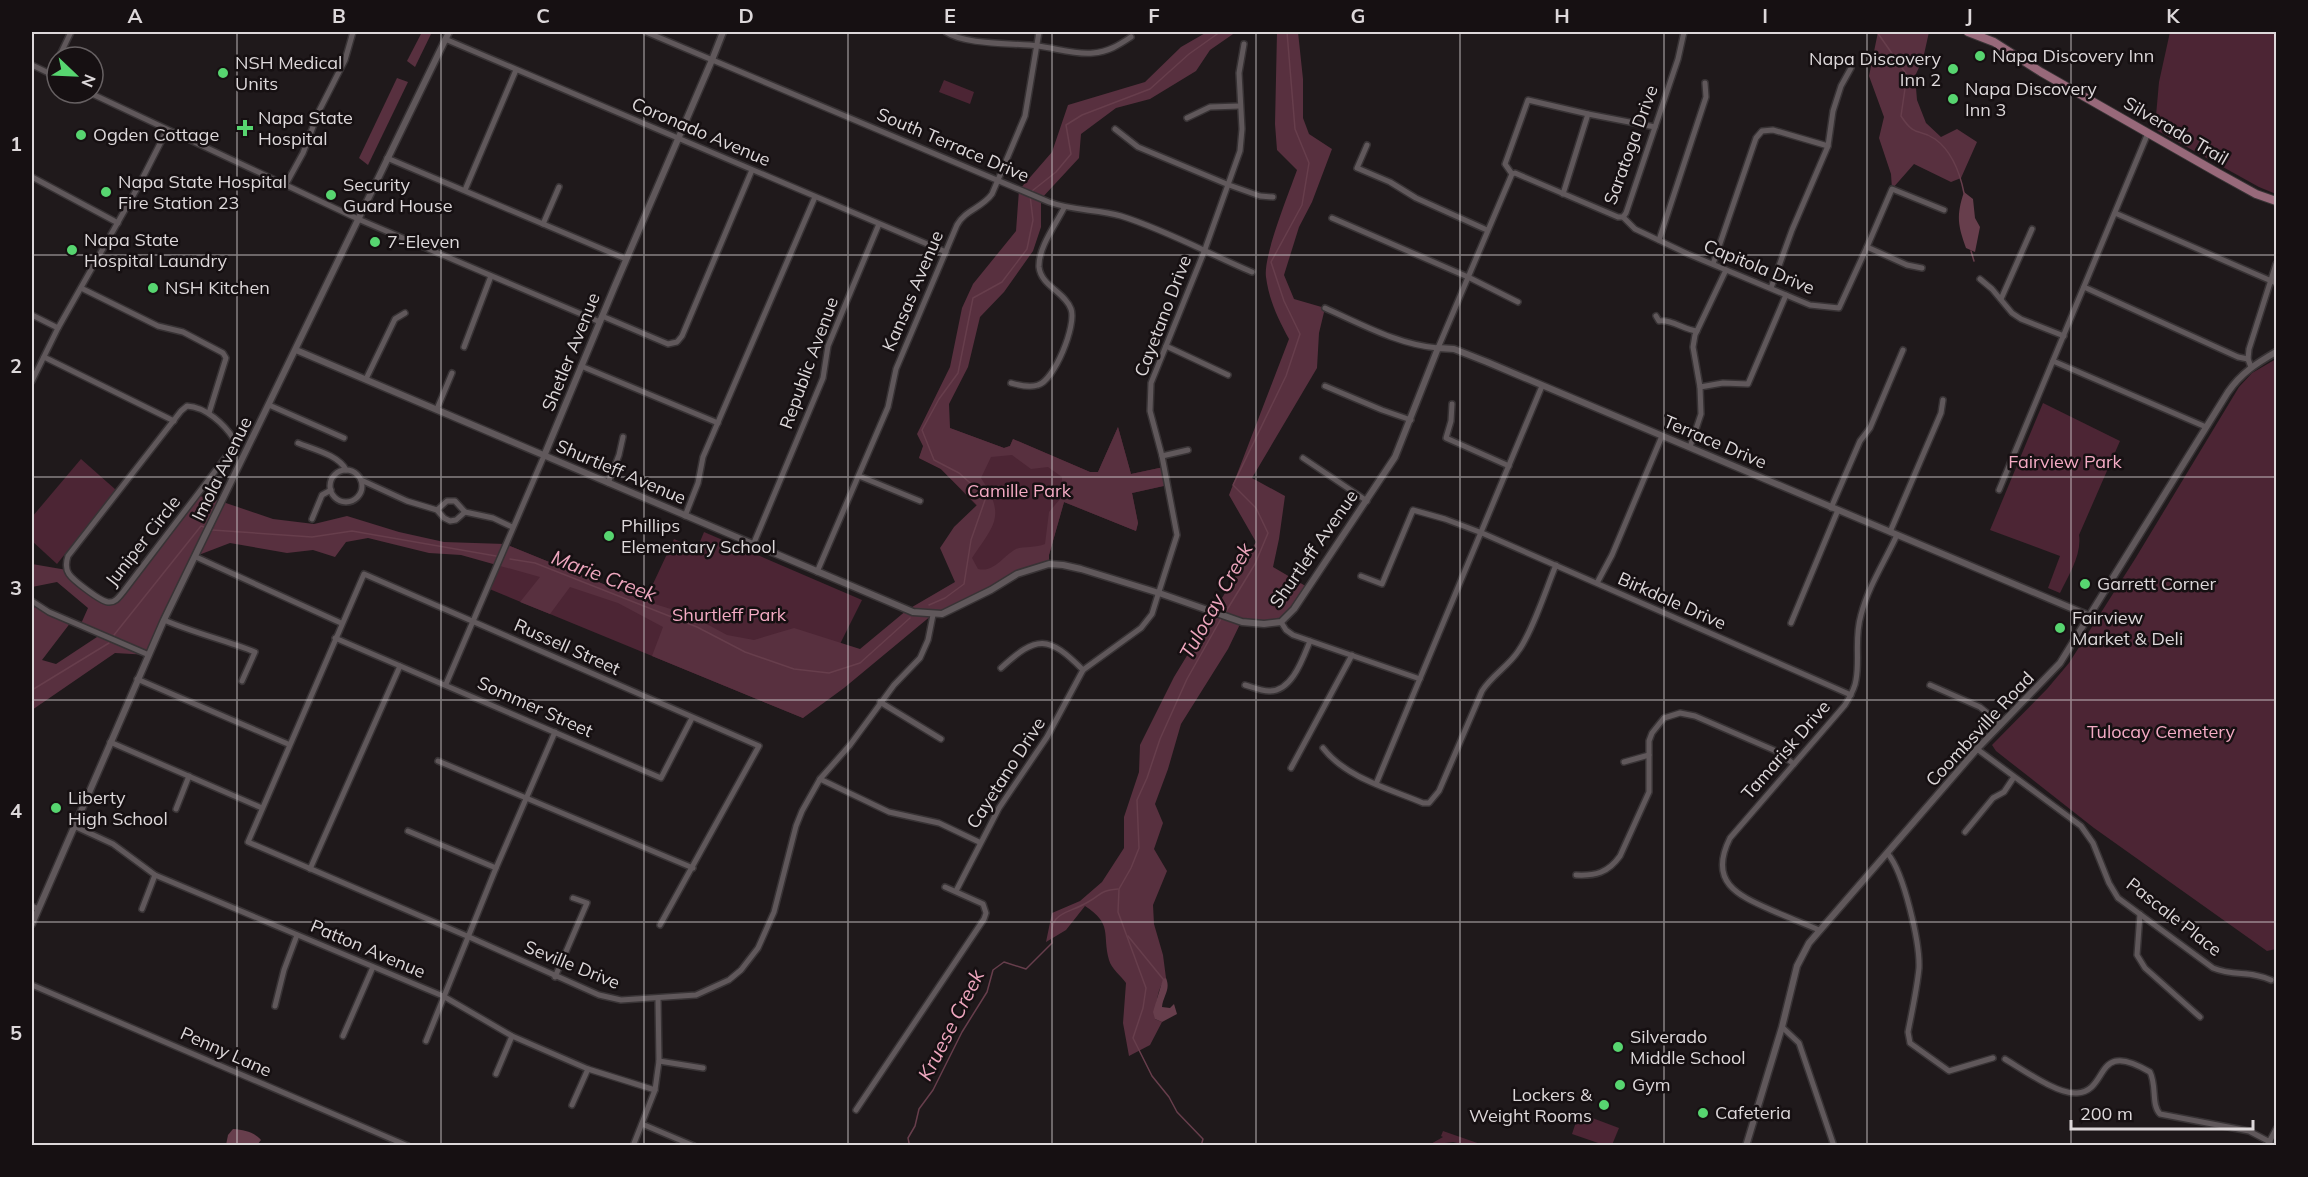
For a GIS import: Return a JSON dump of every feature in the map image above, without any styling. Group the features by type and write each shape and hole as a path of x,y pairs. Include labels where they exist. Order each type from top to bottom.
{"main road":[{"name":"Silverado Trail","path":"1968,32 1994,42 2042,72 2256,194 2277,201"}],"street":[{"path":"286,184 303,153 319,111 345,60 353,32"},
{"name":"Imola Avenue","path":"32,924 35,908 74,826 164,620 449,32"},
{"name":"South Terrace Drive","path":"646,32 1026,193 1064,208 1118,215 1136,221 1252,272"},
{"name":"Shetler Avenue","path":"446,684 723,32"},
{"path":"946,32 982,42 1092,53 1116,48 1131,37"},
{"name":"Kansas Avenue","path":"818,572 888,407 896,369 961,217 986,202 998,181 1025,116 1039,32"},
{"name":"Saratoga Drive","path":"1512,174 1515,173 1618,217 1623,217 1678,59 1684,32"},
{"name":"Coronado Avenue","path":"445,39 946,252"},
{"name":"Cayetano Drive","path":"956,891 1005,797 1047,737 1083,670 1142,628 1152,614 1177,535 1162,456 1150,411 1150,394 1155,371 1204,252 1240,151 1242,129 1239,73 1244,44"},
{"path":"1771,288 1827,146 1833,111 1841,86 1851,68"},
{"path":"465,190 516,69"},
{"path":"1659,240 1706,98 1705,83"},
{"path":"105,100 358,219 492,276 668,344 677,342 682,336 752,170"},
{"path":"1438,348 1512,174 1505,164 1528,100 1655,127"},
{"path":"1187,118 1210,107 1240,106"},
{"path":"1563,194 1588,114"},
{"path":"1115,129 1138,147 1229,185 1260,196 1273,197"},
{"path":"32,381 58,328 167,130"},
{"path":"1713,264 1756,138 1762,131 1773,130 1827,146"},
{"path":"1999,490 2148,133"},
{"path":"1367,145 1358,168 1390,182 1416,198 1487,230"},
{"path":"387,158 626,259"},
{"path":"32,177 117,222"},
{"path":"543,224 559,187"},
{"path":"1922,268 1907,265 1867,247 1892,189 1944,210"},
{"path":"685,516 698,483 703,457 815,197"},
{"path":"1011,383 1038,386 1048,379 1070,333 1072,310 1063,297 1043,279 1039,269 1039,260 1044,247 1064,208"},
{"path":"2115,213 2274,282"},
{"name":"Capitola Drive","path":"1623,217 1635,229 1810,305 1839,308 1867,247"},
{"path":"1332,218 1468,277 1518,302"},
{"name":"Republic Avenue","path":"753,545 823,378 828,346 879,224"},
{"path":"2001,299 2032,229"},
{"path":"2250,367 2249,349 2274,282 2277,264"},
{"path":"1690,447 1701,414 1700,387 1693,347 1697,331 1726,270"},
{"path":"464,347 492,276"},
{"path":"1980,279 2012,313 2021,319 2064,336"},
{"path":"2084,287 2238,357 2248,359"},
{"path":"81,288 158,326 183,332 223,353 226,358 208,413"},
{"path":"1700,387 1723,383 1748,384 1786,295"},
{"name":"Terrace Drive","path":"1325,308 1392,337 1426,347 1454,350 2090,616"},
{"path":"366,379 395,320 405,313"},
{"path":"32,315 58,328"},
{"path":"1656,316 1659,321 1665,320 1688,330 1697,331"},
{"path":"1166,346 1228,375"},
{"name":"Shurtleff Avenue","path":"296,350 903,608 942,615 977,598 1017,574 1049,564 1081,569 1242,622 1264,624 1281,622 1294,609 1395,457 1438,348"},
{"path":"1791,623 1860,441 1870,428 1903,350"},
{"name":"Coombsville Road","path":"1746,1146 1782,1027 1797,966 1809,943 1977,749 2060,663 2232,385 2250,367 2277,352"},
{"path":"44,357 174,421"},
{"path":"2053,361 2206,427"},
{"path":"581,366 718,423"},
{"path":"437,409 452,373"},
{"path":"1325,386 1411,420"},
{"path":"1376,783 1542,386"},
{"path":"1890,532 1941,413 1943,400"},
{"path":"1452,404 1446,438 1509,466"},
{"path":"269,405 344,438"},
{"name":"Juniper Circle","path":"187,406 200,408 208,413 234,439 231,449 116,600 108,602 99,598 69,575 66,564 68,556 187,406"},
{"path":"1597,583 1612,555 1662,436"},
{"path":"608,483 623,437"},
{"path":"297,443 334,459 343,464 346,470"},
{"path":"1162,456 1188,450"},
{"path":"1303,458 1367,501"},
{"path":"361,480 362,490 356,499 341,501 333,495 330,485 334,475 346,470 354,472 361,480 407,501 436,510 450,521 456,520 465,512"},
{"path":"859,476 921,501"},
{"path":"312,519 322,495 331,490"},
{"path":"436,510 447,501 455,501 465,512 493,518 512,527"},
{"name":"Birkdale Drive","path":"1361,576 1382,584 1413,510 1482,533 1851,695"},
{"name":"Tamarisk Drive","path":"1819,930 1741,897 1730,886 1723,868 1725,848 1730,838 1845,705 1851,695 1856,680 1856,641 1861,616 1867,597 1897,535"},
{"path":"110,742 262,808 341,623 196,556"},
{"path":"1323,748 1328,756 1343,767 1423,803 1429,803 1434,799 1482,691 1490,679 1514,658 1522,646 1556,565"},
{"name":"Russell Street","path":"341,623 364,574 759,746 693,868"},
{"path":"32,601 49,612 149,655"},
{"name":"Seville Drive","path":"262,808 248,842 467,936 555,977 599,995 621,1000 696,995 729,980 741,970 758,948 774,912 802,811 820,779 850,745 880,702 920,658 928,640 933,615"},
{"path":"164,620 255,652 242,681"},
{"path":"1281,622 1293,635 1420,679"},
{"name":"Sommer Street","path":"335,638 661,778 692,718"},
{"path":"1245,685 1269,692 1286,684 1297,670 1310,641"},
{"path":"1001,669 1026,648 1043,643 1057,646 1083,670"},
{"path":"1292,768 1352,656"},
{"path":"310,869 400,666"},
{"path":"137,679 288,744"},
{"path":"1930,685 1980,707 2001,724"},
{"path":"880,702 940,739"},
{"path":"1576,874 1601,873 1613,866 1620,856 1649,792 1649,741 1664,718 1680,713 1695,716 1776,751 1794,764"},
{"path":"426,1041 467,936 555,732"},
{"name":"Pascale Place","path":"1977,749 2081,826 2093,843 2109,883 2118,898 2213,968 2227,974 2258,974 2271,980"},
{"path":"1624,762 1649,755"},
{"path":"438,761 693,868 660,925"},
{"path":"176,808 189,776"},
{"path":"1965,832 1993,798 2004,792 2014,777"},
{"path":"820,779 889,812 939,823 980,842"},
{"name":"Patton Avenue","path":"74,826 113,844 155,875 443,996 512,1036 588,1068 655,1090"},
{"path":"408,831 496,868"},
{"path":"1888,854 1899,872 1917,944 1919,967 1908,1032 1910,1043 1949,1071 1993,1058"},
{"path":"142,909 155,875"},
{"path":"856,1110 984,920 986,913 983,904 945,887"},
{"path":"555,977 587,903 573,898"},
{"path":"2140,914 2138,955 2141,962 2200,1017"},
{"path":"275,1006 284,969 297,935"},
{"path":"343,1036 373,967"},
{"name":"Penny Lane","path":"32,985 408,1146"},
{"path":"633,1146 655,1090 659,1061 658,999"},
{"path":"1782,1027 1797,1040 1801,1049 1834,1146"},
{"path":"496,1074 512,1036"},
{"path":"2005,1059 2064,1092 2078,1093 2089,1089 2110,1063 2127,1060 2150,1072 2155,1084 2155,1107 2160,1114 2249,1131 2269,1144 2277,1129"},
{"path":"659,1061 704,1068"},
{"path":"572,1105 588,1068"},
{"path":"642,1124 694,1146"}],"green space":[{"path":"2170,32 2276,32 2276,194 2259,187 2158,131 2155,127 2159,82"},
{"path":"944,80 974,92 970,104 939,92"},
{"name":"Tulocay Cemetery","path":"2276,359 2276,949 2267,951 2094,828 1996,751 1992,745 2069,663 2239,387 2252,373"},
{"name":"Fairview Park","path":"2043,403 2120,441 2079,535 2076,558 2060,593 2048,588 2060,556 1990,530"},
{"name":"Camille Park","path":"933,422 1004,448 1010,446 1013,439 1090,472 1098,472 1118,427 1131,474 1164,467 1168,485 1132,493 1138,523 1136,531 1064,502 1049,555 1049,564 1034,567 991,590 966,563 977,506 941,469 919,458"},
{"path":"81,459 116,490 57,564 32,541 32,517"},
{"name":"Shurtleff Park","path":"704,532 862,600 803,718 487,588 505,544 645,601 674,539 697,549"},
{"path":"1579,1113 1619,1128 1612,1145 1604,1145 1572,1134"},
{"path":"1443,1131 1483,1145 1453,1142 1429,1145 1443,1137 1441,1136"}],"shaded area":[{"path":"422,32 432,32 415,67 407,61"},
{"path":"1207,32 1236,32 1210,50 1196,71 1150,99 1116,108 1081,134 1079,158 1041,199 1041,227 1033,251 1004,292 980,317 968,367 949,404 950,428 1004,448 1010,446 1013,439 1090,472 1098,472 1118,427 1131,474 1164,467 1168,485 1132,493 1138,523 1136,531 1064,502 1049,555 1049,564 1034,567 991,590 932,615 844,688 803,718 652,656 663,627 618,603 570,587 550,614 520,602 540,577 461,555 429,553 368,538 346,542 335,557 313,550 287,553 230,543 196,556 149,655 115,653 32,710 32,612 36,604 71,622 42,660 56,664 100,635 80,626 88,608 57,582 32,587 32,564 67,570 69,575 108,602 116,600 196,495 273,519 314,524 347,516 399,532 444,542 505,544 645,601 690,615 727,635 754,640 794,628 860,649 907,610 955,582 940,548 954,527 977,505 941,469 919,458 923,446 917,434 950,367 962,308 973,284 1016,231 1019,190 1052,152 1068,105 1145,82 1181,47","holes":["1012,455 1031,469 1048,467 1062,477 1061,498 1049,512 1045,544 1016,549 989,569 978,569 972,558 992,528 994,520 993,502 981,478 991,457"]},
{"path":"1277,32 1298,32 1303,79 1303,118 1309,134 1332,149 1312,202 1299,227 1284,275 1294,299 1325,308 1319,333 1317,368 1252,478 1285,496 1273,567 1309,588 1281,622 1241,622 1228,649 1181,724 1155,804 1163,823 1154,849 1167,871 1153,905 1154,924 1163,955 1166,978 1159,992 1155,1019 1162,1022 1150,1045 1129,1056 1123,1023 1126,983 1110,963 1105,930 1100,918 1085,906 1066,930 1046,942 1052,913 1080,901 1102,882 1124,848 1124,817 1139,772 1140,745 1174,677 1256,542 1229,495 1289,339 1274,309 1266,277 1272,240 1297,170 1277,150 1275,124"},
{"path":"1878,32 1929,32 1923,59 1915,76 1917,100 1926,123 1941,137 1957,129 1977,142 1961,178 1951,182 1914,164 1892,189 1891,174 1879,138 1884,117 1869,76"},
{"path":"397,78 408,82 368,165 359,158"},
{"path":"1964,192 1973,199 1975,218 1980,227 1975,252 1966,248 1960,227 1959,214"},
{"path":"1166,978 1167,990 1162,1007 1170,1008 1174,1004 1177,1014 1162,1022 1155,1019 1153,1012 1163,979"},
{"path":"233,1129 249,1132 261,1140 257,1145 226,1145 228,1135"}],"waterway":[{"name":"Marie Creek","path":"1032,191 1056,172 1071,154 1066,125 1082,115 1150,89 1189,54 1220,32"},
{"name":"Tulocay Creek","path":"1225,613 1255,564 1268,533 1256,508 1233,485 1286,376 1300,334 1284,301 1271,262 1302,205 1309,163 1295,129 1287,32"},
{"path":"1877,32 1907,75 1901,116 1910,128 1935,139 1947,150 1958,171 1964,193"},
{"name":"Marie Creek","path":"929,605 945,598 964,584 971,540 986,497 959,473 934,460 922,430 939,399 958,373 973,298 1002,282 1027,249 1033,220 1030,195"},
{"path":"1971,251 1974,261"},
{"name":"Marie Creek","path":"114,635 201,526 207,528"},
{"name":"Marie Creek","path":"212,530 312,537 352,531 496,556"},
{"name":"Marie Creek","path":"510,559 535,563 697,627 745,652 794,669 829,673 860,663 910,618"},
{"name":"Tulocay Creek","path":"1201,1146 1203,1139 1177,1112 1169,1097 1152,1076 1133,1038 1143,1008 1146,988 1118,912 1119,889 1139,848 1137,800 1160,739 1187,679 1222,617"},
{"name":"Marie Creek","path":"32,690 109,643"},
{"name":"Kruese Creek","path":"907,1146 919,1109 933,1090 962,1032 987,992 993,970 1004,962 1026,969 1052,943 1053,924 1056,919 1104,892 1118,889"},
{"path":"1128,936 1163,979"}],"place":[{"name":"Napa Discovery Inn","path":"1980,56"},
{"name":"Napa Discovery Inn 2","path":"1953,69"},
{"name":"NSH Medical Units","path":"223,73"},
{"name":"Napa Discovery Inn 3","path":"1953,99"},
{"name":"Napa State Hospital","path":"245,128"},
{"name":"Ogden Cottage","path":"81,135"},
{"name":"Napa State Hospital Fire Station 23","path":"106,192"},
{"name":"Security Guard House","path":"331,195"},
{"name":"7-Eleven","path":"375,242"},
{"name":"Napa State Hospital Laundry","path":"72,250"},
{"name":"NSH Kitchen","path":"153,288"},
{"name":"Phillips Elementary School","path":"609,536"},
{"name":"Garrett Corner","path":"2085,584"},
{"name":"Fairview Market & Deli","path":"2060,628"},
{"name":"Liberty High School","path":"56,808"},
{"name":"Silverado Middle School","path":"1618,1047"},
{"name":"Gym","path":"1620,1085"},
{"name":"Lockers & Weight Rooms","path":"1604,1105"},
{"name":"Cafeteria","path":"1703,1113"}]}
